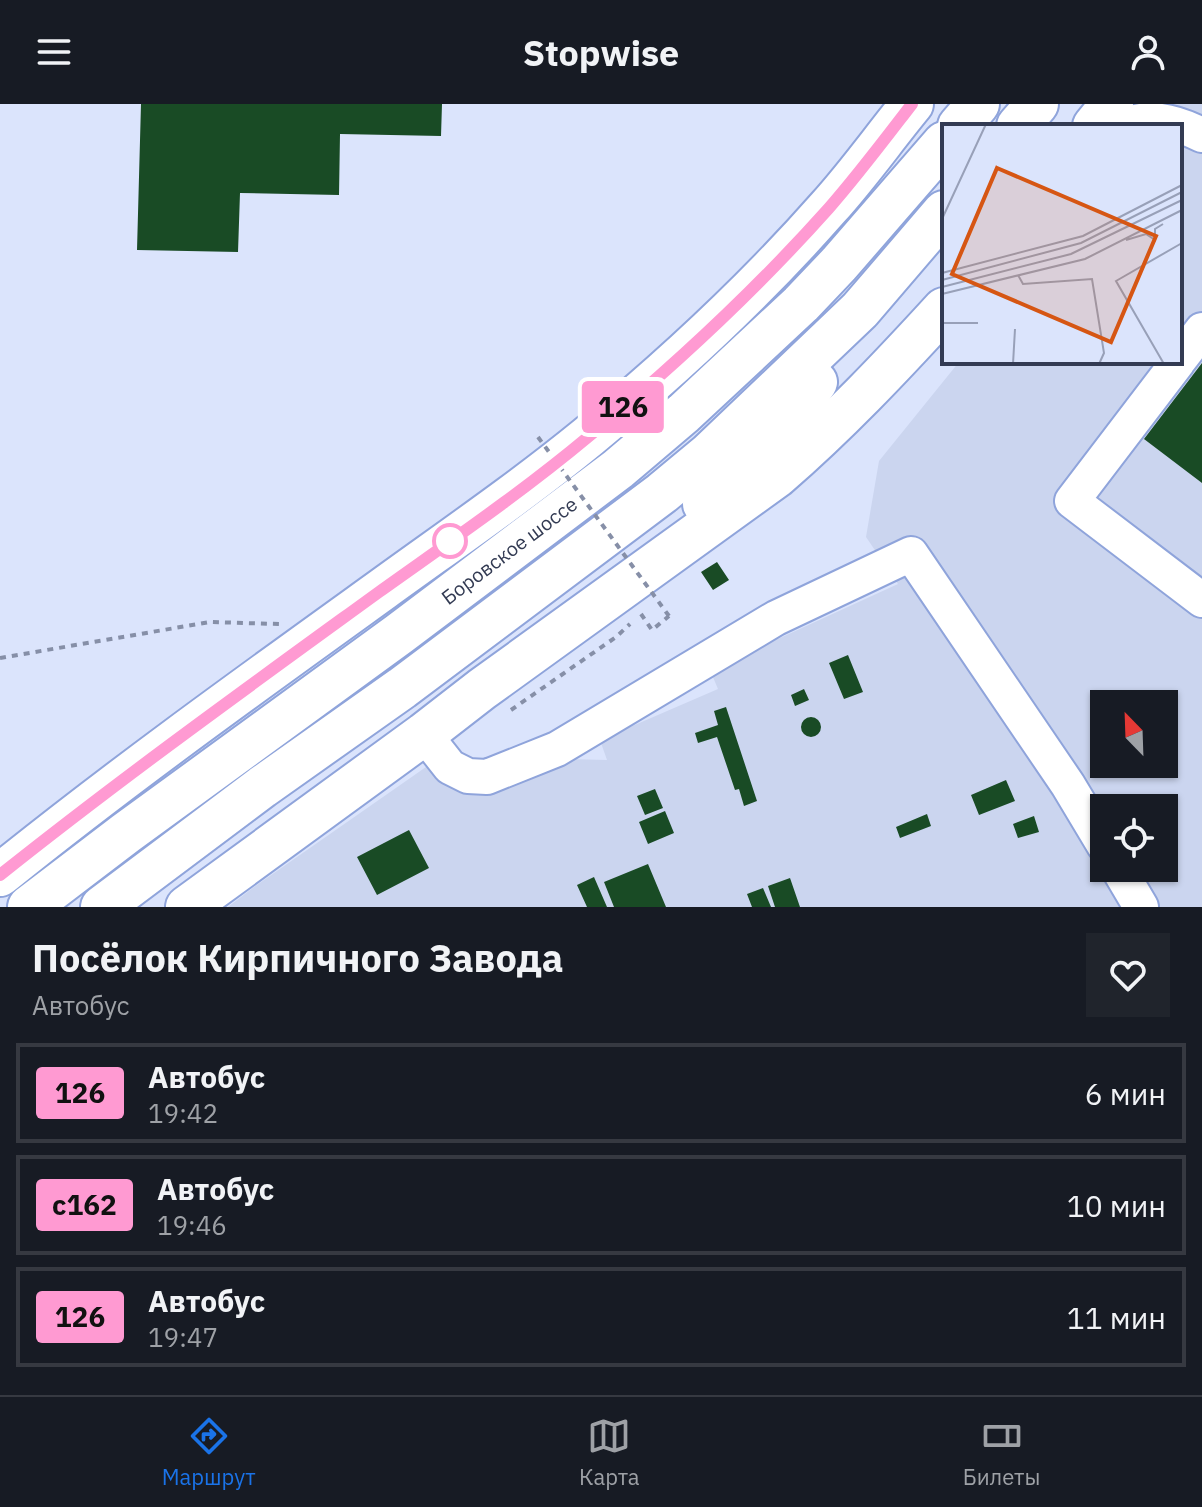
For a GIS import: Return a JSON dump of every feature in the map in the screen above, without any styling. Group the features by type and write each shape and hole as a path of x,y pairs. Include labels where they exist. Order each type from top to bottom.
{"main road":[{"path":"0,875 84,809 536,479 588,437 663,373 776,265 831,205 912,104"},
{"path":"961,124 978,104"},
{"path":"1020,124 1037,104"},
{"path":"1096,124 1112,104"},
{"name":"Боровское шоссе","path":"29,907 618,469 684,413 801,304 942,145"},
{"path":"102,907 662,493 709,454 860,310 942,214"},
{"path":"624,605 805,399 860,310"},
{"path":"187,907 482,689 624,605 822,436 942,311"}],"lane":[{"path":"1189,104 1202,133"},
{"path":"1130,124 1135,121 1178,124"},
{"path":"1182,125 1202,133"},
{"path":"1182,357 1202,330"},
{"path":"1177,364 1072,501 1202,600"},
{"path":"424,734 450,767 468,776 487,777 557,749 776,618 911,554 1090,822"},
{"path":"1126,882 1141,907"}],"path":[{"path":"538,437 669,616 652,630 624,605"},
{"path":"0,658 210,622 286,624"}],"shaded area":[{"path":"1165,104 1202,104 1202,907 228,907 426,767 469,792 567,759 607,760 600,740 718,689 710,670 898,584 866,537 879,461 957,364 1182,364 1182,124 1149,124"}],"building":[{"path":"141,104 442,104 441,136 340,134 339,195 240,193 238,252 137,250"},
{"path":"1202,363 1202,483 1144,439"},
{"path":"717,562 729,580 713,590 701,572"},
{"path":"848,655 863,692 844,699 829,663"},
{"path":"804,689 809,700 795,706 791,695"},
{"path":"726,707 757,801 744,806 739,789 735,790 717,737 698,743 695,733 718,725 714,711"},
{"path":"811,717 818,720 821,727 818,734 811,737 804,734 801,727 804,720"},
{"path":"1006,780 1015,801 979,815 971,795"},
{"path":"655,789 663,808 645,815 637,796"},
{"path":"665,811 674,833 648,844 639,822"},
{"path":"927,814 931,826 900,838 896,827"},
{"path":"1034,816 1039,832 1018,838 1013,824"},
{"path":"409,830 429,868 377,895 357,857"},
{"path":"648,864 666,907 614,907 604,882"},
{"path":"594,877 607,907 587,907 577,885"},
{"path":"790,878 800,907 775,907 768,886"},
{"path":"763,888 771,907 752,907 747,894"}],"bus line":[{"name":"126","path":"0,875 279,664 536,479 652,383 786,254 831,205 912,104"}]}
